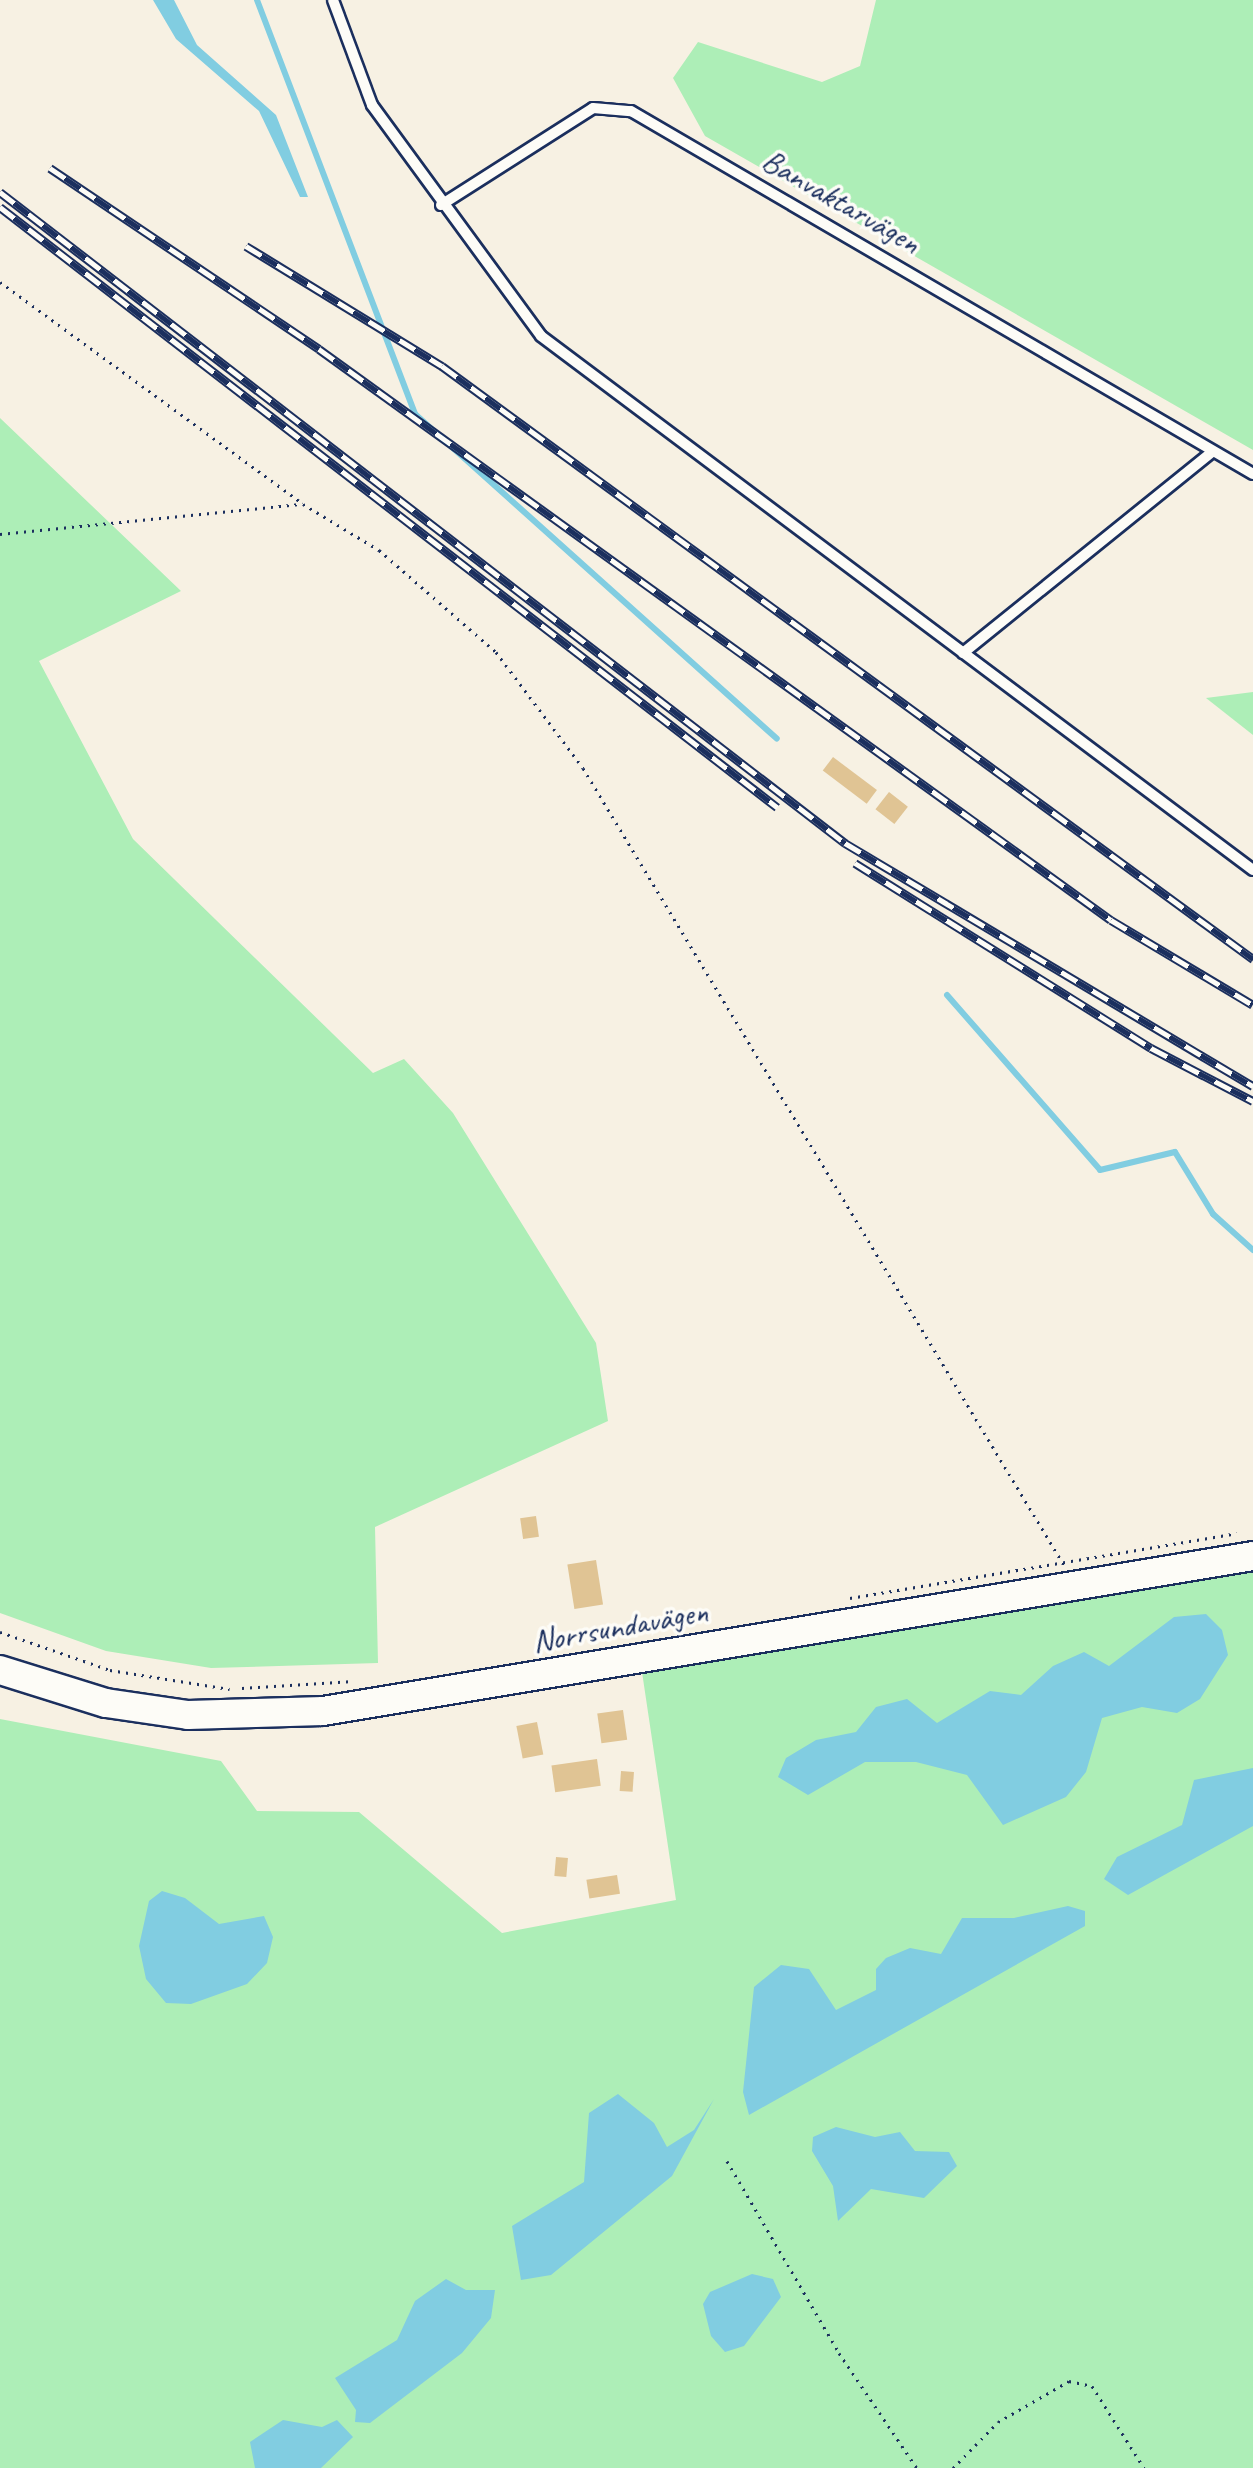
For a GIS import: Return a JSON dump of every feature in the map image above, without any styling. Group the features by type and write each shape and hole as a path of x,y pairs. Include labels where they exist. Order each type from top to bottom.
{"street":[{"name":"Norrsundavägen","path":"0,1670 106,1703 188,1715 323,1711 1066,1571 1248,1544"}],"lane":[{"path":"333,0 372,105 441,205 541,336 1253,870"},
{"name":"Banvaktarvägen","path":"441,205 593,108 631,111 1211,453 1253,474"},
{"path":"963,653 1211,453"}],"path":[{"path":"0,282 303,504 379,550 496,652 583,768 1066,1571"},
{"path":"0,534 303,504"},
{"path":"834,1600 1248,1544"},
{"path":"0,1632 110,1670 230,1689 364,1680"},
{"path":"727,2161 839,2353 917,2468"},
{"path":"953,2468 998,2422 1069,2381 1092,2386 1144,2468"}],"green space":[{"path":"876,0 1253,0 1253,450 705,136 673,78 698,42 822,82 860,66"},
{"path":"0,418 181,591 39,661 133,839 373,1073 404,1059 453,1113 596,1343 608,1421 375,1527 378,1663 211,1668 106,1651 0,1613"},
{"path":"1253,692 1253,735 1206,698"},
{"path":"1253,1568 1253,2468 0,2468 0,1719 221,1761 257,1811 359,1812 502,1933 676,1900 642,1672 1157,1578"}],"water":[{"path":"153,0 174,0 197,45 276,115 308,197 300,197 259,111 176,39"},
{"path":"1206,1614 1222,1630 1228,1655 1200,1699 1177,1713 1142,1707 1102,1718 1086,1772 1066,1797 1003,1825 967,1775 916,1762 865,1762 808,1795 778,1777 786,1758 816,1740 856,1732 876,1707 907,1699 937,1723 990,1691 1021,1695 1053,1666 1084,1652 1109,1666 1174,1617"},
{"path":"1253,1768 1253,1826 1128,1895 1104,1879 1117,1857 1182,1825 1194,1780"},
{"path":"162,1891 185,1898 219,1924 264,1916 273,1937 267,1963 247,1984 191,2004 166,2003 146,1979 139,1946 149,1901"},
{"path":"1068,1906 1085,1911 1085,1926 749,2115 743,2092 754,1987 781,1965 809,1969 836,2010 876,1990 876,1969 886,1958 910,1948 941,1954 962,1918 1014,1918"},
{"path":"618,2094 654,2123 667,2147 694,2130 714,2099 672,2176 551,2275 521,2280 512,2226 584,2182 589,2113"},
{"path":"836,2127 875,2137 900,2132 915,2151 949,2152 957,2166 924,2198 871,2189 838,2221 833,2186 812,2151 813,2137"},
{"path":"752,2274 773,2279 781,2297 744,2346 725,2352 711,2336 703,2304 710,2292"},
{"path":"446,2279 466,2290 495,2290 491,2318 462,2353 370,2423 355,2422 356,2410 335,2378 397,2340 415,2301"},
{"path":"283,2420 322,2427 337,2420 353,2437 321,2468 255,2468 250,2442"}],"building":[{"path":"833,757 877,790 867,804 823,771"},
{"path":"889,792 908,807 894,824 875,809"},
{"path":"536,1516 539,1537 523,1539 520,1518"},
{"path":"596,1560 603,1604 574,1609 567,1565"},
{"path":"623,1710 627,1740 601,1743 597,1714"},
{"path":"537,1722 543,1754 523,1758 516,1726"},
{"path":"597,1759 601,1786 555,1792 551,1765"},
{"path":"621,1771 634,1772 633,1792 620,1791"},
{"path":"556,1857 568,1858 566,1877 554,1876"},
{"path":"617,1875 620,1894 589,1899 586,1880"}],"waterway":[{"path":"257,0 415,414 777,739"},
{"path":"947,995 1100,1170 1175,1152 1213,1214 1253,1250"}],"railway":[{"path":"50,168 319,349 1111,920 1253,1005"},
{"path":"0,192 845,843 1253,1086"},
{"path":"0,207 777,807"},
{"path":"246,246 442,366 1253,959"},
{"path":"855,863 1151,1048 1253,1101"}]}
